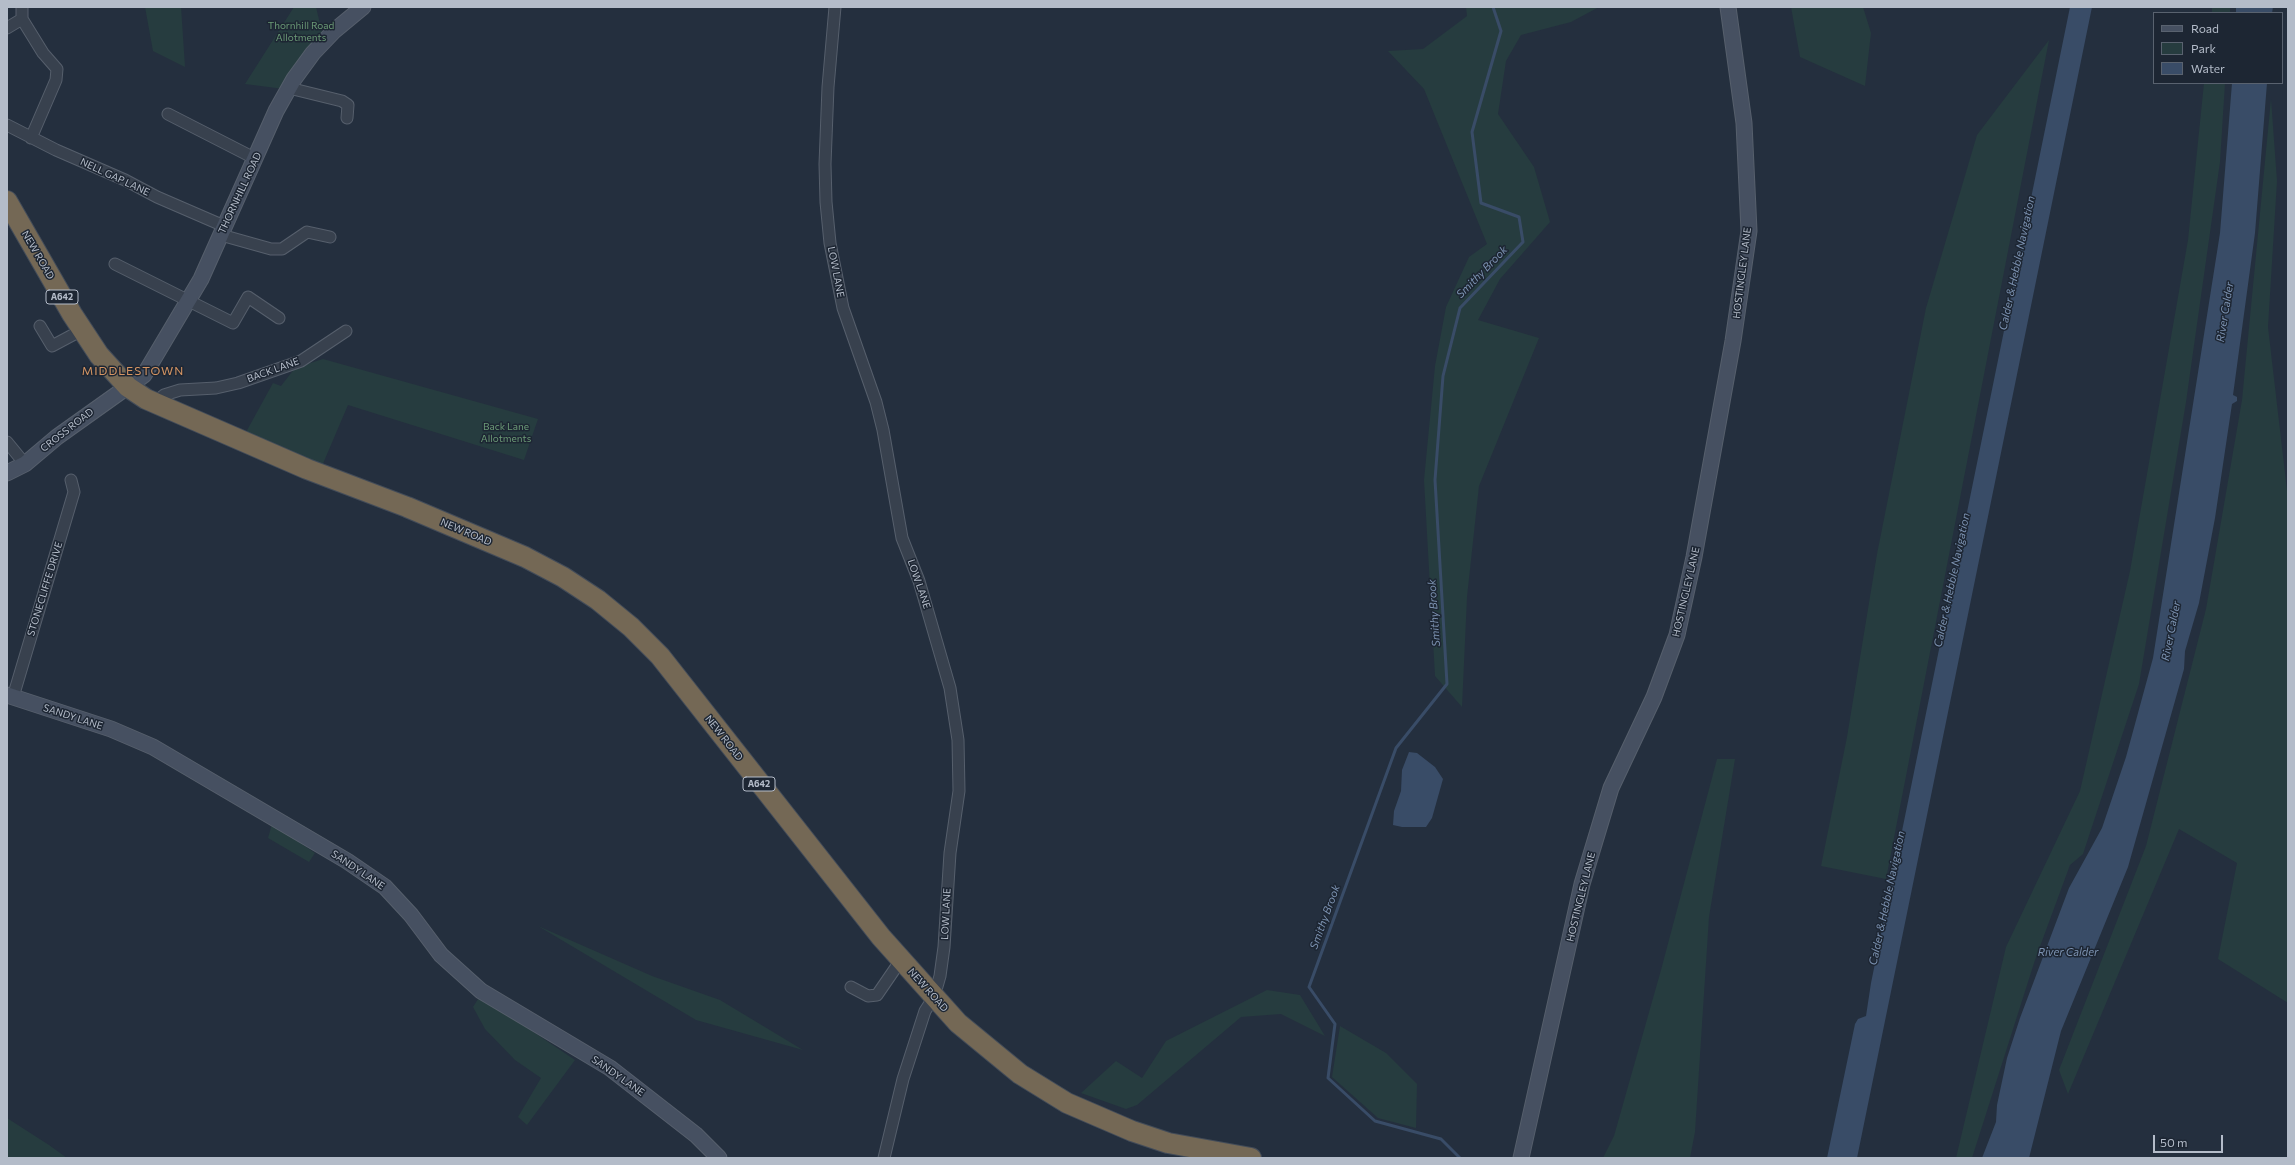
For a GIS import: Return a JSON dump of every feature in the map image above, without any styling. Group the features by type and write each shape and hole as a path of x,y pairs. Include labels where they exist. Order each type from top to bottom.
{"highway":[{"name":"NEW ROAD","path":"7,201 82,330 99,355 128,387 150,401 307,469 407,506 525,557 563,577 598,600 631,627 660,656 842,890 901,960 958,1023 988,1050 1020,1074 1067,1103 1132,1131 1168,1143 1251,1158"}],"street":[{"name":"THORNHILL ROAD","path":"128,387 144,375 201,279 256,159 276,111 289,88 313,53 334,31 363,7"},
{"name":"LOW LANE","path":"835,7 828,87 825,164 826,202 830,243 843,308 876,402 883,430 902,538 919,581 950,688 958,740 959,791 950,853 944,947 940,976 934,997 925,1012 903,1079 884,1158"},
{"name":"HOSTINGLEY LANE","path":"1521,1158 1582,884 1611,788 1654,697 1677,635 1694,557 1732,348 1749,231 1744,124 1728,7"},
{"path":"7,28 22,12 42,53 57,69 56,80 31,138"},
{"path":"289,88 342,101 348,105 347,118"},
{"path":"168,114 256,159"},
{"name":"NELL GAP LANE","path":"7,125 222,231 271,249 282,249 307,232 330,237"},
{"path":"115,264 233,323 248,296 279,318"},
{"path":"40,326 52,346 82,330"},
{"name":"BACK LANE","path":"150,401 164,394 180,390 216,388 238,383 301,361 346,331"},
{"name":"CROSS ROAD","path":"7,473 25,464 57,437 128,387"},
{"path":"7,442 25,464"},
{"name":"STONECLIFFE DRIVE","path":"10,696 74,492 71,480"},
{"name":"SANDY LANE","path":"10,696 111,729 153,747 347,861 385,887 411,915 440,955 481,991 610,1068 696,1135 719,1158"},
{"path":"851,987 868,996 877,995 901,960"}],"green space":[{"path":"145,7 181,7 185,67 153,51"},
{"name":"Thornhill Road Allotments","path":"294,7 316,7 323,36 284,89 245,84"},
{"path":"1466,7 1599,7 1571,22 1521,35 1506,61 1498,114 1534,167 1550,222 1500,279 1478,320 1539,338 1479,486 1467,597 1462,707 1435,676 1424,480 1435,366 1446,307 1469,257 1487,244 1424,89 1388,51 1423,49 1467,16"},
{"path":"1791,7 1863,7 1871,33 1865,86 1800,57"},
{"path":"2212,7 2230,7 2230,12 2212,12"},
{"path":"2049,40 1886,879 1821,866 1847,737 1877,554 1926,308 1977,135"},
{"path":"2204,84 2225,84 2220,162 2186,402 2139,684 2083,854 2070,865 2035,960 1972,1158 1956,1158 2006,947 2080,791 2130,571 2188,240"},
{"path":"2271,99 2277,181 2268,327 2288,499 2288,1003 2218,959 2237,863 2179,829 2068,1094 2059,1070 2146,846 2206,609 2242,400"},
{"name":"Back Lane Allotments","path":"323,359 538,419 524,460 348,405 322,466 245,434 273,383 281,386 295,368"},
{"path":"1717,759 1735,759 1709,917 1695,1132 1690,1158 1603,1158 1614,1136 1661,970"},
{"path":"272,824 315,853 309,862 268,838"},
{"path":"538,926 652,976 720,1000 803,1050 696,1020"},
{"path":"1267,990 1300,995 1325,1036 1281,1014 1241,1017 1137,1105 1126,1109 1081,1093 1116,1061 1142,1078 1166,1041"},
{"path":"480,996 575,1060 527,1125 518,1117 541,1078 515,1060 485,1029 473,1007"},
{"path":"1340,1026 1386,1053 1417,1084 1416,1128 1378,1118 1332,1077"},
{"path":"7,1118 49,1145 67,1158 7,1158"}],"water":[{"path":"2070,7 2092,7 1857,1158 1827,1158 1855,1024 1858,1019 1866,1016 1871,983"},
{"path":"2236,7 2273,7 2272,12 2236,12"},
{"name":"River Calder","path":"2232,84 2267,84 2255,233 2233,395 2237,397 2237,401 2232,404 2215,518 2199,603 2185,651 2184,669 2128,867 2061,1031 2029,1158 1982,1158 1996,1122 1997,1105 2007,1058 2020,1018 2069,888 2102,828 2126,757 2153,658 2220,233"},
{"path":"1409,752 1417,753 1435,767 1443,779 1432,818 1426,827 1402,827 1393,825 1394,811 1401,791 1402,770"}],"waterway":[{"name":"Smithy Brook","path":"1460,1158 1441,1139 1375,1121 1328,1078 1335,1024 1309,987 1396,748 1447,684 1435,480 1443,376 1460,308 1523,242 1519,217 1481,203 1472,132 1501,31 1493,7"}],"district":[{"name":"MIDDLESTOWN","path":"133,371"}],"water label":[{"name":"Calder & Hebble Navigation","path":"2017,263"},
{"name":"Calder & Hebble Navigation","path":"1952,580"},
{"name":"Calder & Hebble Navigation","path":"1887,898"}]}
